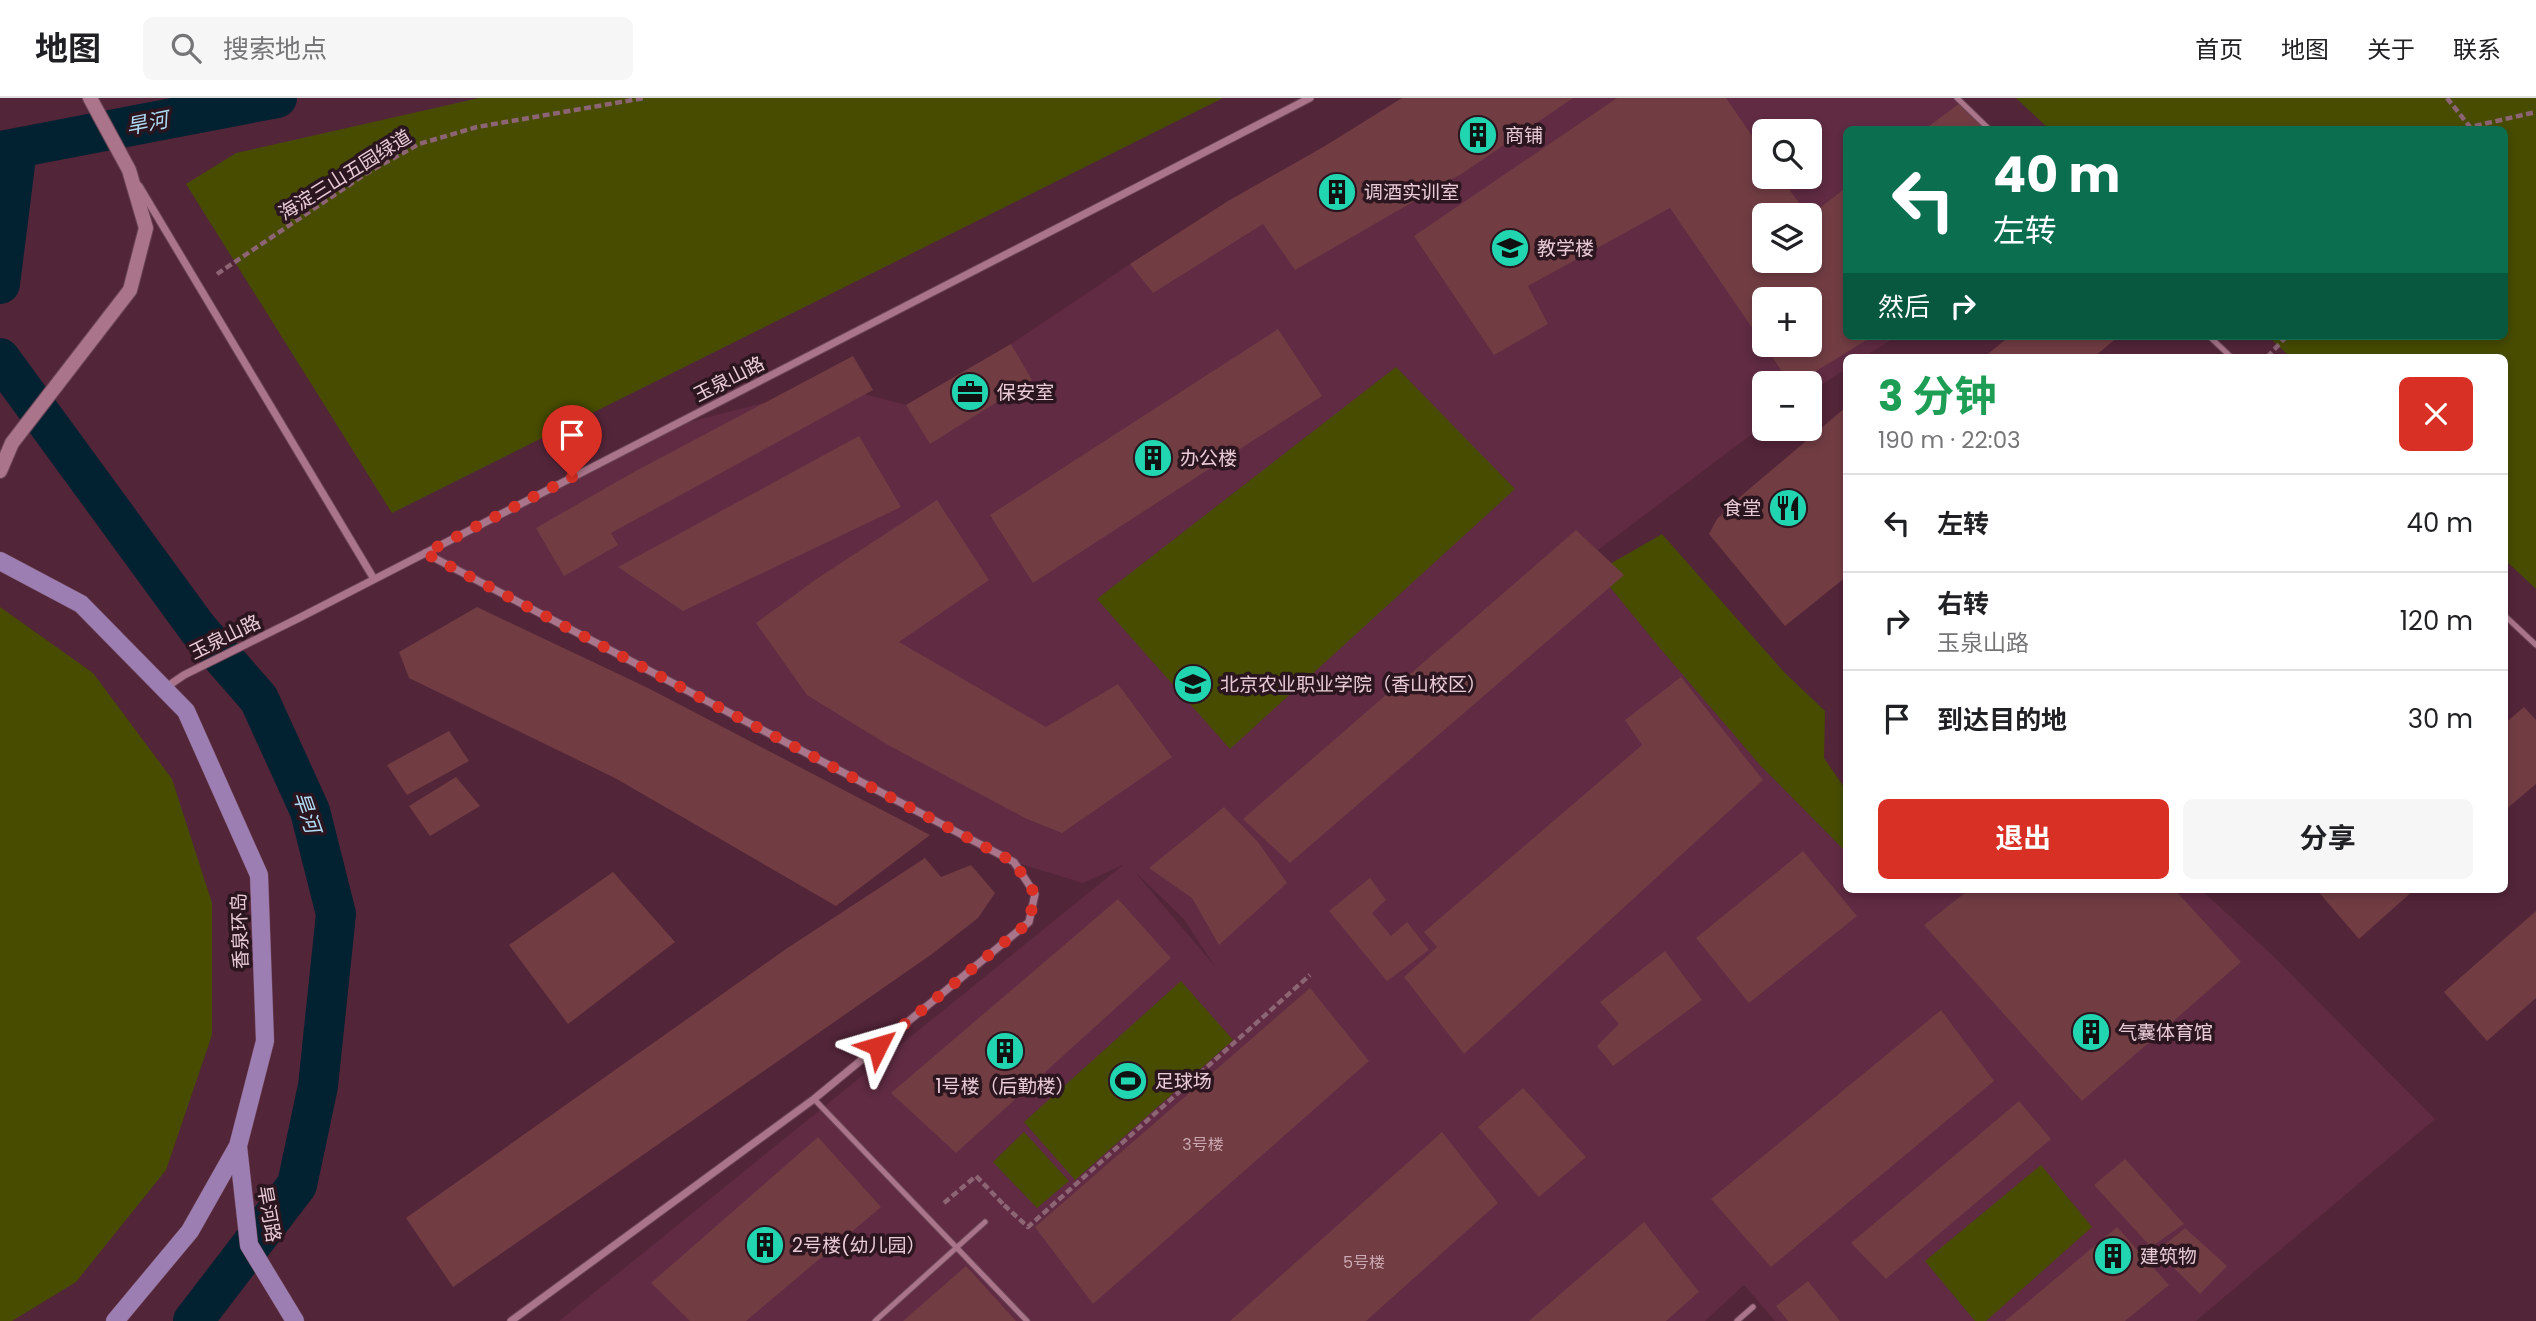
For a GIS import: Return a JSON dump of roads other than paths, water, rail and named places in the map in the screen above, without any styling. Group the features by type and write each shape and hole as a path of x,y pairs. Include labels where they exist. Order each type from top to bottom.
{"main road":[{"name":"香泉环岛","path":"0,561 81,604 186,711 259,875 265,1041 238,1146 190,1231 115,1321"},
{"name":"旱河路","path":"238,1146 249,1245 295,1321"}],"street":[{"path":"90,98 129,170 374,579"},
{"name":"玉泉山路","path":"164,689 184,675 1310,98"},
{"path":"0,471 12,443 130,290 146,228 129,170"},
{"path":"425,553 1014,862 1035,894 1029,922 814,1099 511,1321"}],"lane":[{"path":"1957,98 1986,126"},
{"path":"2213,340 2228,354"},
{"path":"2508,619 2536,645"},
{"path":"814,1099 1027,1321"},
{"path":"875,1321 985,1222"},
{"path":"1737,1321 1753,1307"}],"waterway":[{"name":"旱河","path":"0,151 277,98"},
{"name":"旱河","path":"0,284 17,149"},
{"name":"旱河","path":"0,358 198,629 259,699 310,811 336,914 318,1086 297,1185 193,1321"}],"place":[{"name":"商铺","path":"1478,135"},
{"name":"调酒实训室","path":"1337,192"},
{"name":"教学楼","path":"1510,248"},
{"name":"保安室","path":"970,392"},
{"name":"办公楼","path":"1153,458"},
{"name":"食堂","path":"1788,508"},
{"name":"北京农业职业学院（香山校区）","path":"1193,684"},
{"name":"气囊体育馆","path":"2091,1032"},
{"name":"1号楼（后勤楼）","path":"1005,1051"},
{"name":"足球场","path":"1128,1081"},
{"name":"2号楼(幼儿园）","path":"765,1245"},
{"name":"建筑物","path":"2113,1256"}]}
